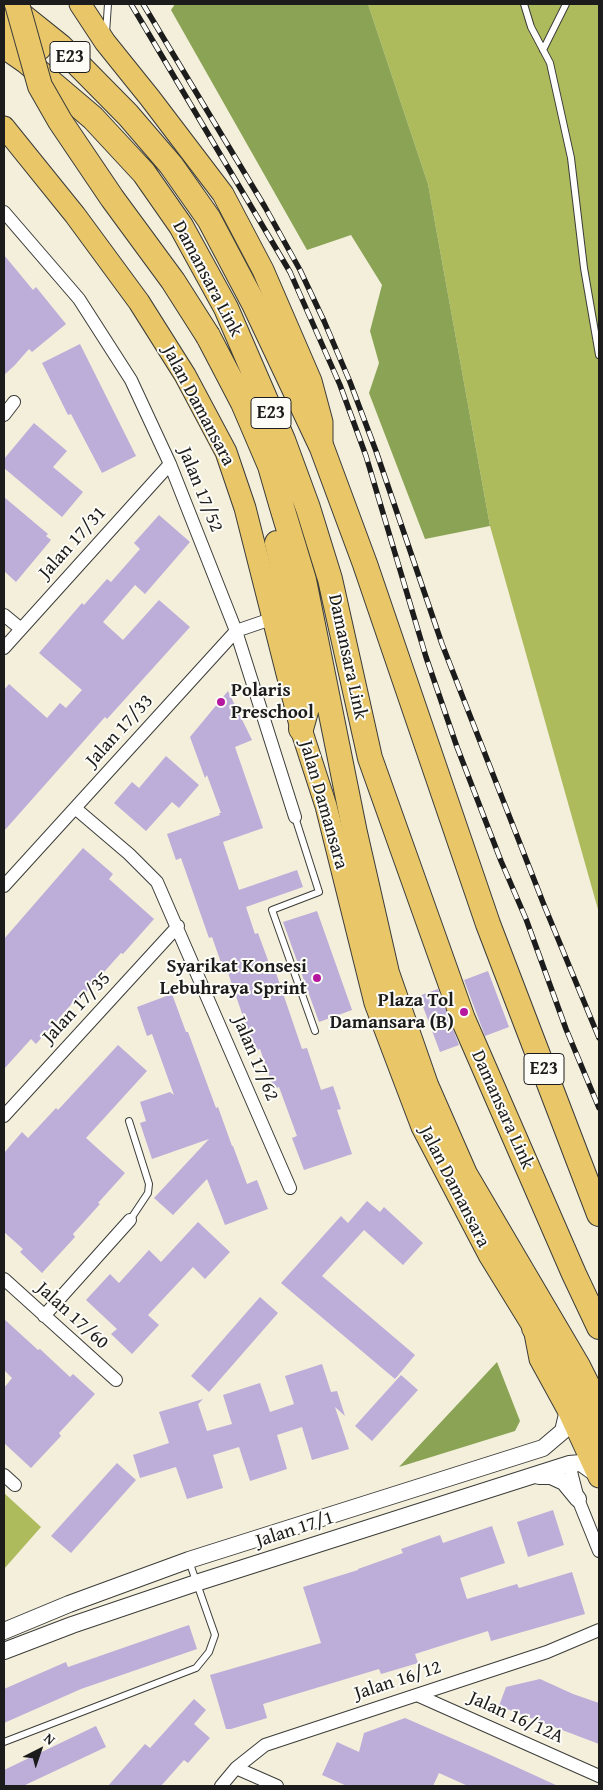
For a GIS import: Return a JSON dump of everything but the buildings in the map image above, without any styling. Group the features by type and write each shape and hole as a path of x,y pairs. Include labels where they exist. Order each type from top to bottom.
{"highway":[{"name":"Damansara Link","path":"7,4 60,46 128,115 171,165 209,219 254,304 322,448 365,564 488,924 599,1214"},
{"path":"17,4 40,86 60,121 112,198 173,281 208,336 243,403 270,466 304,580 355,833 387,973 426,1085 465,1174 578,1366 599,1408"},
{"path":"4,23 128,115"},
{"name":"Damansara Link","path":"4,46 27,62 93,118 144,173 182,226 226,308 283,440 308,508 330,579 370,758 463,1019 599,1327"},
{"path":"281,504 275,517 273,528 286,582 306,686 308,704 301,729"},
{"path":"534,1328 554,1355 599,1439"}],"main road":[{"path":"80,4 105,42 155,105 227,203 263,270 311,381 322,422 322,448"},
{"name":"Jalan Damansara","path":"4,127 75,215 139,302 185,375 226,452 245,508 301,729 326,806 375,1003 422,1127 489,1255 534,1328 540,1359 568,1410 599,1476"}],"street":[{"name":"Jalan 17/52","path":"4,212 79,299 131,380 170,464 236,631 295,817"},
{"path":"4,415 14,402"},
{"name":"Jalan 17/31","path":"4,648 170,464"},
{"path":"4,615 21,629"},
{"name":"Jalan 17/33","path":"4,886 236,631 274,618"},
{"name":"Jalan 17/62","path":"75,808 129,854 158,882 290,1188"},
{"name":"Jalan 17/35","path":"4,1116 178,926"},
{"path":"44,1316 130,1220"},
{"name":"Jalan 17/60","path":"4,1280 116,1380"},
{"name":"Jalan 17/1","path":"4,1630 188,1560 543,1448 563,1431 568,1410"},
{"path":"543,1448 556,1452 569,1464 578,1499 599,1551"},
{"path":"569,1464 581,1463 599,1476"},
{"name":"Jalan 17/1","path":"4,1651 72,1625 196,1583 569,1464"},
{"path":"4,1475 15,1485"},
{"path":"534,1476 551,1476 564,1482 578,1499"},
{"name":"Jalan 16/12","path":"221,1786 236,1768 265,1745 547,1652 599,1630"},
{"name":"Jalan 16/12A","path":"417,1695 599,1776"},
{"path":"236,1768 277,1786"}],"lane":[{"path":"105,42 108,4"},
{"path":"524,4 531,27 550,63 571,158 584,268 599,355"},
{"path":"544,50 566,4"},
{"path":"295,817 319,892 272,910 315,1031"},
{"path":"129,1121 149,1184 148,1193 130,1220"},
{"path":"4,1742 196,1668 209,1652 215,1635 188,1560"}],"green space":[{"path":"175,4 368,4 428,184 490,526 425,539 369,393 379,363 370,331 382,285 351,235 307,250 171,10"},
{"path":"368,4 599,4 599,913 490,526 428,184"},
{"path":"497,1362 520,1421 515,1431 399,1467"},
{"path":"4,1493 41,1527 4,1569"}],"railway":[{"path":"131,4 290,272 340,385 366,456 426,657 457,747 501,861 526,919 566,1029 599,1108"},
{"path":"143,4 265,207 300,270 324,321 376,451 442,644 544,905 599,1038"}],"place":[{"name":"Polaris Preschool","path":"221,702"},
{"name":"Syarikat Konsesi Lebuhraya Sprint","path":"317,978"},
{"name":"Plaza Tol Damansara (B)","path":"464,1012"}]}
